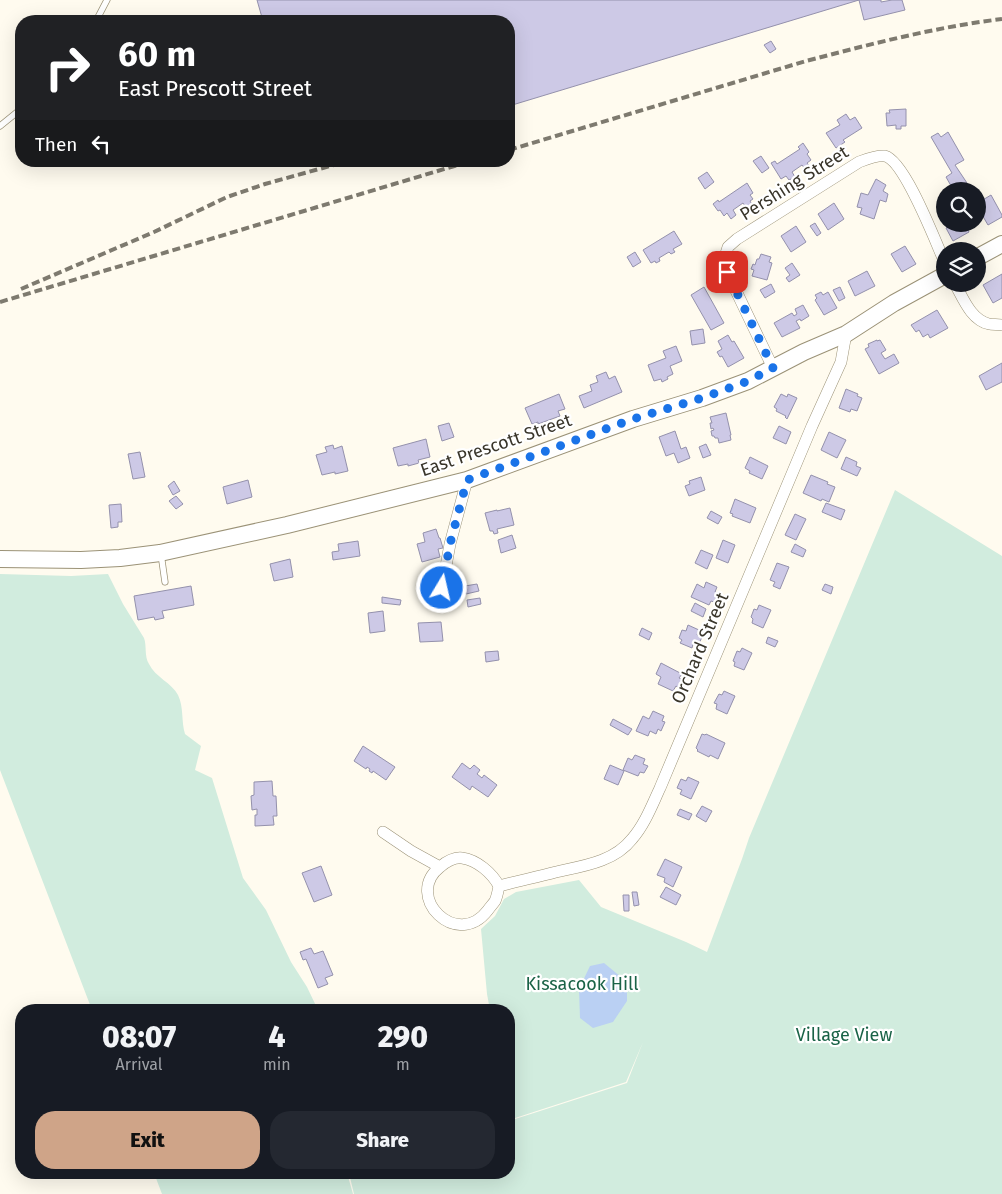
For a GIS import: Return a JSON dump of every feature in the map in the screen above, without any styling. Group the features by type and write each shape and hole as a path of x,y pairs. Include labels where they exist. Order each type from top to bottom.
{"main road":[{"path":"986,253 1002,244"},
{"name":"East Prescott Street","path":"0,560 91,560 160,553 287,525 467,480 633,419 702,398 748,381 804,352 846,334 894,303 936,280"}],"street":[{"name":"Pershing Street","path":"773,368 729,278 724,260 728,247 737,238 859,162 873,157 885,156 893,160 909,182 936,243"},
{"path":"960,292 969,309 979,320 988,324 1002,325"},
{"name":"Orchard Street","path":"499,886 594,863 621,850 640,829 660,788 808,435 841,362 846,334"},
{"path":"442,588 450,544 467,480"},
{"path":"383,832 411,851 440,867"},
{"path":"460,858 475,862 495,878 499,886 495,901 482,917 468,926 453,925 440,917 432,906 427,894 428,882 436,870 446,862 460,858"}],"lane":[{"path":"99,15 108,0"},
{"path":"0,126 15,114"},
{"path":"160,553 165,582"}],"green space":[{"name":"Village View","path":"895,490 1002,556 1002,1194 354,1194 350,1179 515,1179 515,1119 627,1083 643,1042 626,1082 515,1118 515,1004 489,1004 481,929 495,916 504,899 516,892 579,880 601,907 707,952 749,838"},
{"path":"0,574 71,576 108,574 123,604 144,638 149,664 155,673 172,687 178,695 185,734 201,746 195,770 212,778 243,878 266,910 291,962 315,1004 90,1004 0,770"},
{"path":"156,1179 349,1179 353,1194 162,1194"}],"water":[{"path":"604,963 627,982 627,1001 613,1022 593,1028 580,1018 579,989 590,966"}],"building":[{"path":"257,0 859,0 515,104 515,15 261,15"},
{"path":"859,0 881,0 881,2 902,0 905,10 864,20"},
{"path":"771,41 776,49 770,53 764,45"},
{"path":"906,109 906,126 896,129 896,125 887,126 886,113 890,113 889,110"},
{"path":"846,114 850,120 855,117 862,128 843,140 845,142 836,148 826,133 840,125 837,120"},
{"path":"948,132 964,160 955,165 966,182 949,182 946,177 952,173 931,137 938,133 941,137"},
{"path":"803,143 809,152 807,154 811,160 807,163 810,167 806,170 802,165 792,172 795,177 789,180 786,176 781,179 771,163 775,161 777,164 800,149 798,147"},
{"path":"761,156 769,168 762,173 753,161"},
{"path":"707,172 714,182 705,189 698,178"},
{"path":"876,179 886,185 883,191 888,194 886,202 880,200 874,219 860,214 862,208 857,207 861,193 868,195"},
{"path":"747,183 753,193 750,195 753,199 750,201 753,206 747,209 743,203 733,210 736,215 731,219 727,213 724,216 720,210 718,211 713,204"},
{"path":"991,195 1002,215 1002,217 988,225 986,222 986,198"},
{"path":"834,203 844,219 828,230 818,214"},
{"path":"815,223 821,233 817,236 810,226"},
{"path":"796,226 806,242 791,252 781,236"},
{"path":"674,231 682,244 673,249 675,252 671,254 669,252 659,258 660,261 651,263 643,250"},
{"path":"948,232 969,232 953,241"},
{"path":"905,246 916,264 902,272 891,254"},
{"path":"635,252 641,262 633,267 627,257"},
{"path":"761,254 771,257 769,262 772,263 767,280 752,276 754,270 751,269 753,264 755,265"},
{"path":"792,263 800,275 789,282 786,278 790,275 785,268"},
{"path":"867,271 875,286 855,296 848,281"},
{"path":"1002,274 1002,298 993,303 986,290 986,283"},
{"path":"771,284 775,292 765,298 760,290"},
{"path":"704,287 724,323 711,330 691,295"},
{"path":"840,287 845,298 839,301 833,290"},
{"path":"821,292 823,295 828,292 837,308 824,315 815,300 817,298 815,295"},
{"path":"803,305 809,316 801,321 800,319 796,321 800,328 782,337 774,323 792,313 794,316 797,314 795,309"},
{"path":"937,310 948,328 930,338 928,334 923,337 919,330 916,332 911,325"},
{"path":"703,329 705,343 692,345 690,331"},
{"path":"728,335 744,358 728,367 722,356 720,357 717,352 722,349 718,341"},
{"path":"880,340 886,350 881,353 885,359 894,354 899,363 879,374 865,349 869,347 868,344"},
{"path":"676,346 682,361 670,366 673,374 667,377 668,379 662,382 661,379 654,381 648,365 666,358 663,351"},
{"path":"1002,363 1002,382 986,390 979,376"},
{"path":"606,372 609,379 615,376 622,392 584,408 579,396 592,391 590,385 598,382 596,376"},
{"path":"846,389 858,394 857,396 862,398 857,411 851,409 850,412 839,408"},
{"path":"559,394 565,409 558,411 560,416 538,424 538,422 532,424 525,408"},
{"path":"781,394 787,397 788,394 797,398 787,419 786,416 776,411 777,409 774,407"},
{"path":"726,413 731,440 719,443 718,438 712,436 711,431 714,430 713,428 711,429 710,417"},
{"path":"449,423 454,437 442,441 438,426"},
{"path":"779,426 791,432 786,444 773,438"},
{"path":"675,431 681,449 686,447 690,458 678,463 674,453 666,456 659,437"},
{"path":"829,432 846,440 837,458 821,450"},
{"path":"426,439 430,457 418,460 419,463 398,466 393,448"},
{"path":"706,444 711,455 703,458 699,447"},
{"path":"333,445 334,449 342,446 348,471 322,475 316,455 327,452 325,447"},
{"path":"140,452 145,477 133,479 128,454"},
{"path":"750,457 768,466 762,479 749,473 750,471 745,468"},
{"path":"846,457 857,462 856,466 861,468 857,476 841,469"},
{"path":"811,475 835,487 829,502 822,499 821,501 803,493"},
{"path":"701,477 705,490 689,496 685,486 690,484 689,481"},
{"path":"248,480 252,497 227,504 223,487"},
{"path":"174,481 180,491 173,495 168,486"},
{"path":"176,496 183,504 176,509 169,501"},
{"path":"735,499 756,508 750,523 732,516 733,514 730,513"},
{"path":"826,503 845,510 841,520 822,512"},
{"path":"121,504 122,522 118,522 118,527 111,528 109,505"},
{"path":"510,508 514,525 497,529 498,533 494,534 493,531 490,531 485,513"},
{"path":"711,511 722,517 718,524 707,518"},
{"path":"795,514 806,519 796,540 785,535"},
{"path":"436,529 443,548 438,549 440,557 422,562 417,544 425,542 423,533"},
{"path":"512,535 516,548 501,553 498,540"},
{"path":"723,540 735,545 728,563 716,558"},
{"path":"358,541 360,556 333,560 332,552 339,551 338,544"},
{"path":"795,544 806,550 803,557 791,552"},
{"path":"701,550 713,555 707,569 695,563"},
{"path":"290,559 293,577 274,581 270,564"},
{"path":"777,563 789,567 780,589 773,586 775,582 770,580"},
{"path":"706,582 717,587 715,592 718,593 714,602 711,601 709,605 691,597 697,584 704,588"},
{"path":"477,584 479,591 466,594 465,586"},
{"path":"825,584 833,587 831,594 822,590"},
{"path":"191,586 194,605 162,611 164,618 155,620 154,617 138,620 134,596"},
{"path":"382,597 401,600 400,605 382,603"},
{"path":"480,598 481,604 468,607 467,600"},
{"path":"695,603 706,609 703,617 691,611"},
{"path":"759,605 771,610 763,628 752,623 753,619 751,617 754,609 757,610"},
{"path":"383,611 385,631 370,633 368,613"},
{"path":"441,622 443,641 420,642 418,623"},
{"path":"688,625 699,630 697,635 702,637 698,646 693,644 692,648 680,643 682,640 679,638 682,630 686,631"},
{"path":"642,628 652,633 649,640 639,635"},
{"path":"768,637 778,641 775,647 766,643"},
{"path":"742,648 752,653 744,670 734,666 735,662 733,661 737,651 740,652"},
{"path":"498,651 499,660 486,662 485,652"},
{"path":"661,663 682,674 679,678 683,680 679,688 676,686 673,691 658,684 661,677 656,674"},
{"path":"724,691 735,696 727,714 716,709 717,704 714,703 719,694 722,695"},
{"path":"653,711 664,716 662,721 665,722 661,731 658,729 656,734 650,731 648,736 636,731 643,716 649,719"},
{"path":"613,719 632,729 628,735 610,725"},
{"path":"702,734 725,743 718,759 697,751 696,748"},
{"path":"363,746 395,767 386,780 354,761"},
{"path":"635,755 645,759 643,764 648,766 644,773 640,772 638,776 623,770 628,758 632,760"},
{"path":"462,763 470,769 474,765 480,770 477,774 482,778 484,775 497,785 488,797 472,786 470,790 452,777"},
{"path":"610,765 624,771 618,785 604,779"},
{"path":"688,777 699,782 691,799 680,794 682,790 677,788 681,779 686,781"},
{"path":"272,781 273,796 276,796 277,816 273,816 274,825 255,826 257,809 252,810 251,796 254,795 254,782"},
{"path":"702,806 712,811 706,822 696,816"},
{"path":"680,809 692,814 689,820 677,815"},
{"path":"665,859 682,867 673,887 664,882 665,878 657,875"},
{"path":"321,866 332,895 314,902 302,873"},
{"path":"666,887 681,895 676,905 660,897"},
{"path":"632,892 637,892 639,905 634,906"},
{"path":"623,895 629,895 629,911 624,911"},
{"path":"311,948 314,954 323,951 333,975 325,978 328,984 318,988 306,959 303,960 300,952"}],"railway":[{"path":"515,148 806,61 928,31 1002,19"},
{"path":"21,289 154,232 227,197 326,167"},
{"path":"0,302 451,167"}],"route":[{"path":"442,588 450,544 467,480 633,419 702,398 748,381 773,368 727,272"}],"park label":[{"name":"Kissacook Hill","path":"582,984"}]}
